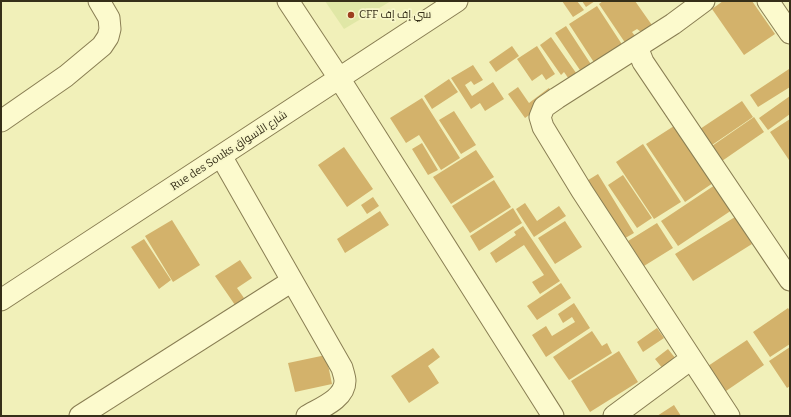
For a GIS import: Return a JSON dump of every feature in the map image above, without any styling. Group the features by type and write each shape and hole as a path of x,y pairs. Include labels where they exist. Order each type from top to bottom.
{"street":[{"path":"1,121 66,76 102,46 108,37 110,29 109,18 99,1"},
{"path":"288,1 339,78 553,416"},
{"name":"Rue des Souks شارع الأسواق","path":"1,300 457,1"},
{"path":"704,1 673,24 557,98 544,108 540,117 543,127 582,191 729,416"},
{"path":"768,1 790,33"},
{"path":"636,48 790,280"},
{"path":"221,156 342,368 345,381 337,398 307,416"},
{"path":"80,416 292,281"},
{"path":"614,416 691,359"}],"green space":[{"name":"CFF سي إف إف","path":"325,1 391,1 344,29"}],"building":[{"path":"562,1 577,1 584,10 573,17"},
{"path":"582,1 595,1 586,7"},
{"path":"603,1 635,1 654,28 644,34 637,29 632,32 638,40 628,47 599,4"},
{"path":"723,1 752,1 775,34 744,55 712,9"},
{"path":"597,6 625,49 597,67 569,24"},
{"path":"566,26 594,69 584,76 555,33"},
{"path":"551,37 581,80 573,85 564,72 561,75 540,45"},
{"path":"512,46 519,56 496,72 489,62"},
{"path":"537,46 555,74 546,80 542,74 532,81 517,59"},
{"path":"473,65 483,80 474,85 471,81 465,85 472,96 493,82 504,99 485,111 480,103 471,109 451,78"},
{"path":"789,69 790,87 758,107 750,95"},
{"path":"449,79 458,92 432,109 424,96"},
{"path":"518,87 529,103 549,88 555,97 525,118 508,94"},
{"path":"790,96 790,114 768,130 759,118"},
{"path":"422,98 460,158 441,170 419,135 406,143 390,118"},
{"path":"742,101 753,117 712,145 700,129"},
{"path":"454,111 476,145 461,154 439,120"},
{"path":"754,117 764,132 722,161 712,146"},
{"path":"790,119 790,160 789,160 770,132"},
{"path":"674,126 713,183 685,202 646,144"},
{"path":"422,143 438,170 428,175 412,149"},
{"path":"643,144 681,202 654,219 616,162"},
{"path":"344,147 373,189 347,207 318,165"},
{"path":"476,150 494,177 451,204 433,177"},
{"path":"598,174 634,233 620,241 585,182"},
{"path":"623,175 652,218 637,228 608,185"},
{"path":"494,180 511,207 470,233 452,206"},
{"path":"715,185 732,210 678,246 661,221"},
{"path":"373,197 379,206 367,214 361,205"},
{"path":"525,203 537,221 559,206 566,216 534,237 516,209"},
{"path":"513,208 522,223 479,251 470,236"},
{"path":"380,211 389,225 345,253 337,239"},
{"path":"735,217 752,244 693,281 675,254"},
{"path":"172,220 200,265 173,282 145,236"},
{"path":"565,221 582,247 555,264 538,238"},
{"path":"657,223 673,248 644,266 628,241"},
{"path":"523,226 560,281 540,294 532,282 544,275 524,245 496,263 490,253 516,235 514,232"},
{"path":"144,239 171,280 159,289 131,247"},
{"path":"240,260 252,278 237,288 244,298 235,305 215,276"},
{"path":"561,283 571,298 537,320 527,306"},
{"path":"574,303 590,328 546,357 532,335 546,326 552,336 575,322 572,317 563,323 558,314"},
{"path":"788,308 790,311 790,344 770,357 753,332"},
{"path":"657,328 664,338 643,352 637,342"},
{"path":"592,331 602,346 607,343 612,353 569,380 553,357"},
{"path":"747,340 764,365 726,391 708,366"},
{"path":"790,347 790,386 787,388 769,361"},
{"path":"433,348 440,357 428,366 439,383 409,403 391,376"},
{"path":"668,349 676,359 663,369 655,359"},
{"path":"619,351 638,382 590,412 571,381"},
{"path":"326,355 332,384 295,392 288,363"},
{"path":"674,405 681,416 657,416"}],"place":[{"name":"CFF سي إف إف","path":"351,15"}]}
